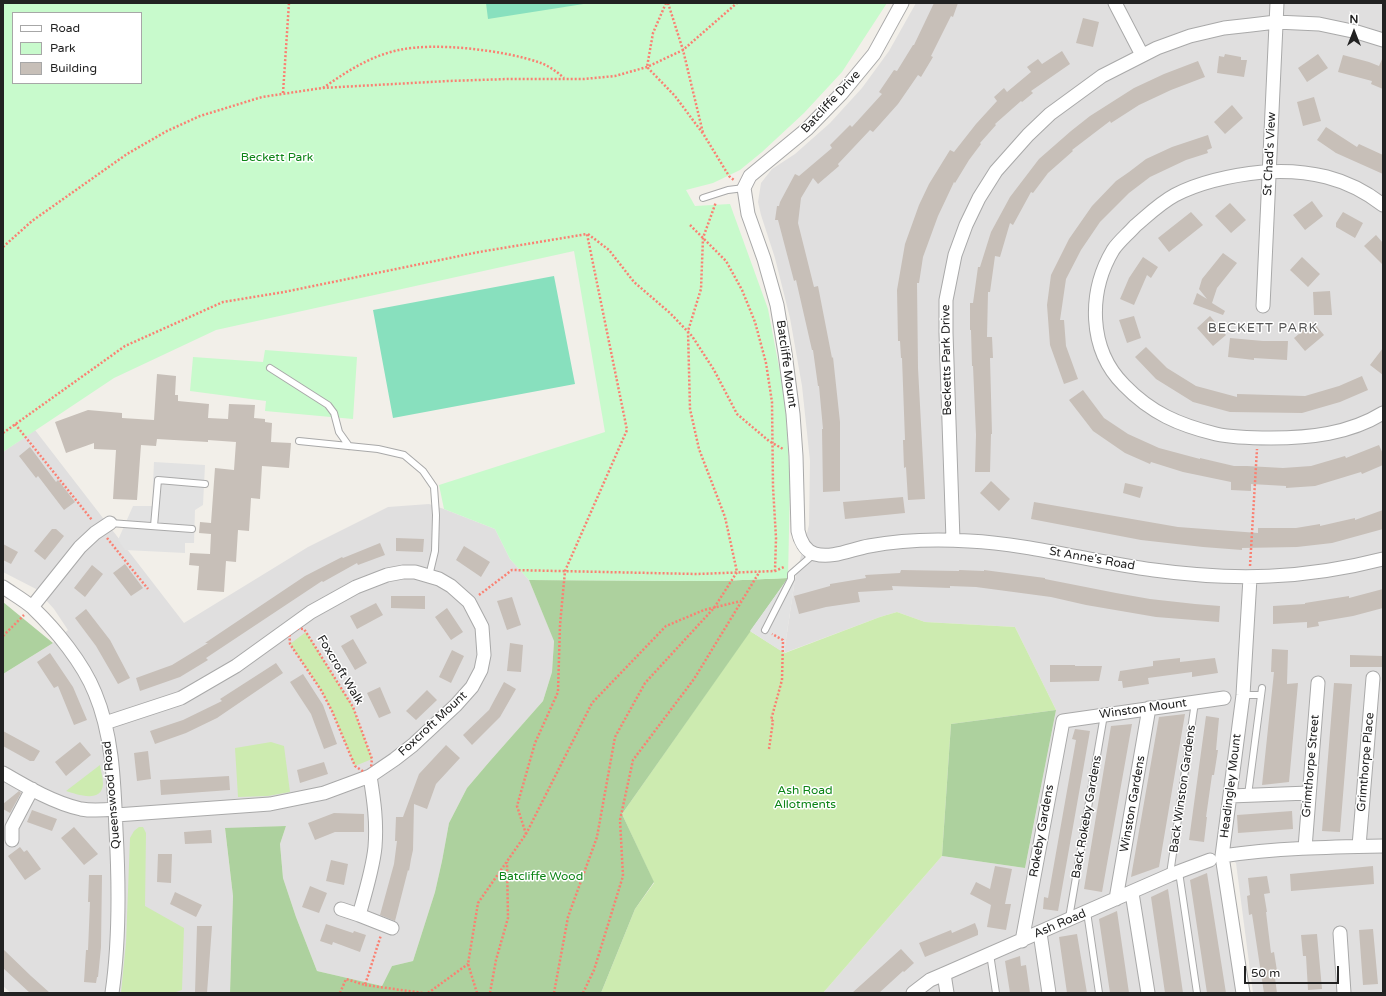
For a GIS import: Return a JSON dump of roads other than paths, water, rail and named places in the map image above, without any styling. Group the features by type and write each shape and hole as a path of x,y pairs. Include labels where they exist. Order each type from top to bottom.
{"street":[{"name":"Batcliffe Drive","path":"744,188 750,176 807,129 841,94 874,54 899,11 902,3"},
{"path":"1115,3 1142,55"},
{"name":"St Chad's View","path":"1263,306 1277,3"},
{"name":"Becketts Park Drive","path":"953,540 946,300 955,255 966,225 996,171 1028,135 1050,114 1102,76 1157,48 1190,36 1224,28 1276,22 1319,24 1357,32 1383,40"},
{"path":"1383,205 1362,190 1336,179 1310,173 1270,172 1246,174 1219,179 1192,187 1163,202 1126,235 1114,249 1098,286 1095,306 1098,334 1104,354 1113,372 1136,397 1161,414 1191,428 1221,435 1257,438 1311,436 1332,433 1375,418 1383,413"},
{"name":"Batcliffe Mount","path":"744,188 748,214 764,259 777,305 786,353 796,456 797,526 800,538 804,545 814,554"},
{"path":"32,607 80,547 105,526"},
{"name":"St Anne's Road","path":"814,554 832,555 870,546 922,541 953,540 988,542 1153,570 1204,576 1250,578 1298,575 1352,567 1383,559"},
{"name":"Foxcroft Mount","path":"3,773 32,789 66,804 82,809 116,812 270,804 324,793 370,776 395,760 456,706 472,687 481,670 484,655 482,627 469,602 451,586 440,579 415,572 403,572 387,575 356,586 311,612 236,666 182,698 105,723"},
{"name":"Headingley Mount","path":"1243,993 1216,858 1230,796 1243,695 1250,578"},
{"name":"Queenswood Road","path":"3,587 32,607 65,643 80,664 95,692 105,723 113,769 118,872 115,971 112,993"},
{"name":"Grimthorpe Place","path":"1359,846 1373,678"},
{"name":"Grimthorpe Street","path":"1305,848 1318,683"},
{"name":"Winston Mount","path":"1063,721 1224,698"},
{"name":"Winston Gardens","path":"1116,899 1149,708"},
{"name":"Rokeby Gardens","path":"1022,940 1063,721"},
{"path":"359,915 375,848 375,806 370,776"},
{"path":"12,840 12,827 32,789"},
{"path":"1230,796 1309,793"},
{"name":"Ash Road","path":"913,993 930,980 1116,899 1216,858 1248,852 1305,848 1383,846"},
{"path":"1132,893 1148,993"},
{"path":"341,909 388,926"},
{"path":"1040,933 1049,993"},
{"path":"1340,933 1344,993"},
{"path":"944,974 947,993"}],"lane":[{"path":"703,198 719,192 744,188"},
{"path":"270,368 328,405 334,413 339,432 349,446"},
{"path":"298,440 378,449 404,455 423,471 434,487 436,515 435,551 429,576"},
{"path":"154,526 158,480 205,484"},
{"path":"105,526 154,526 192,529"},
{"path":"765,630 791,579 791,574 814,554"},
{"path":"1248,795 1262,688"},
{"path":"1243,695 1261,695"},
{"name":"Back Winston Gardens","path":"1195,702 1175,874 1197,993"},
{"name":"Back Rokeby Gardens","path":"1069,920 1104,715"},
{"path":"1087,912 1099,993"},
{"path":"990,954 996,993"}],"district":[{"name":"BECKETT PARK","path":"1263,329"}],"park label":[{"name":"Beckett Park","path":"277,158"},
{"name":"Ash Road Allotments","path":"805,798"},
{"name":"Batcliffe Wood","path":"541,877"}]}
